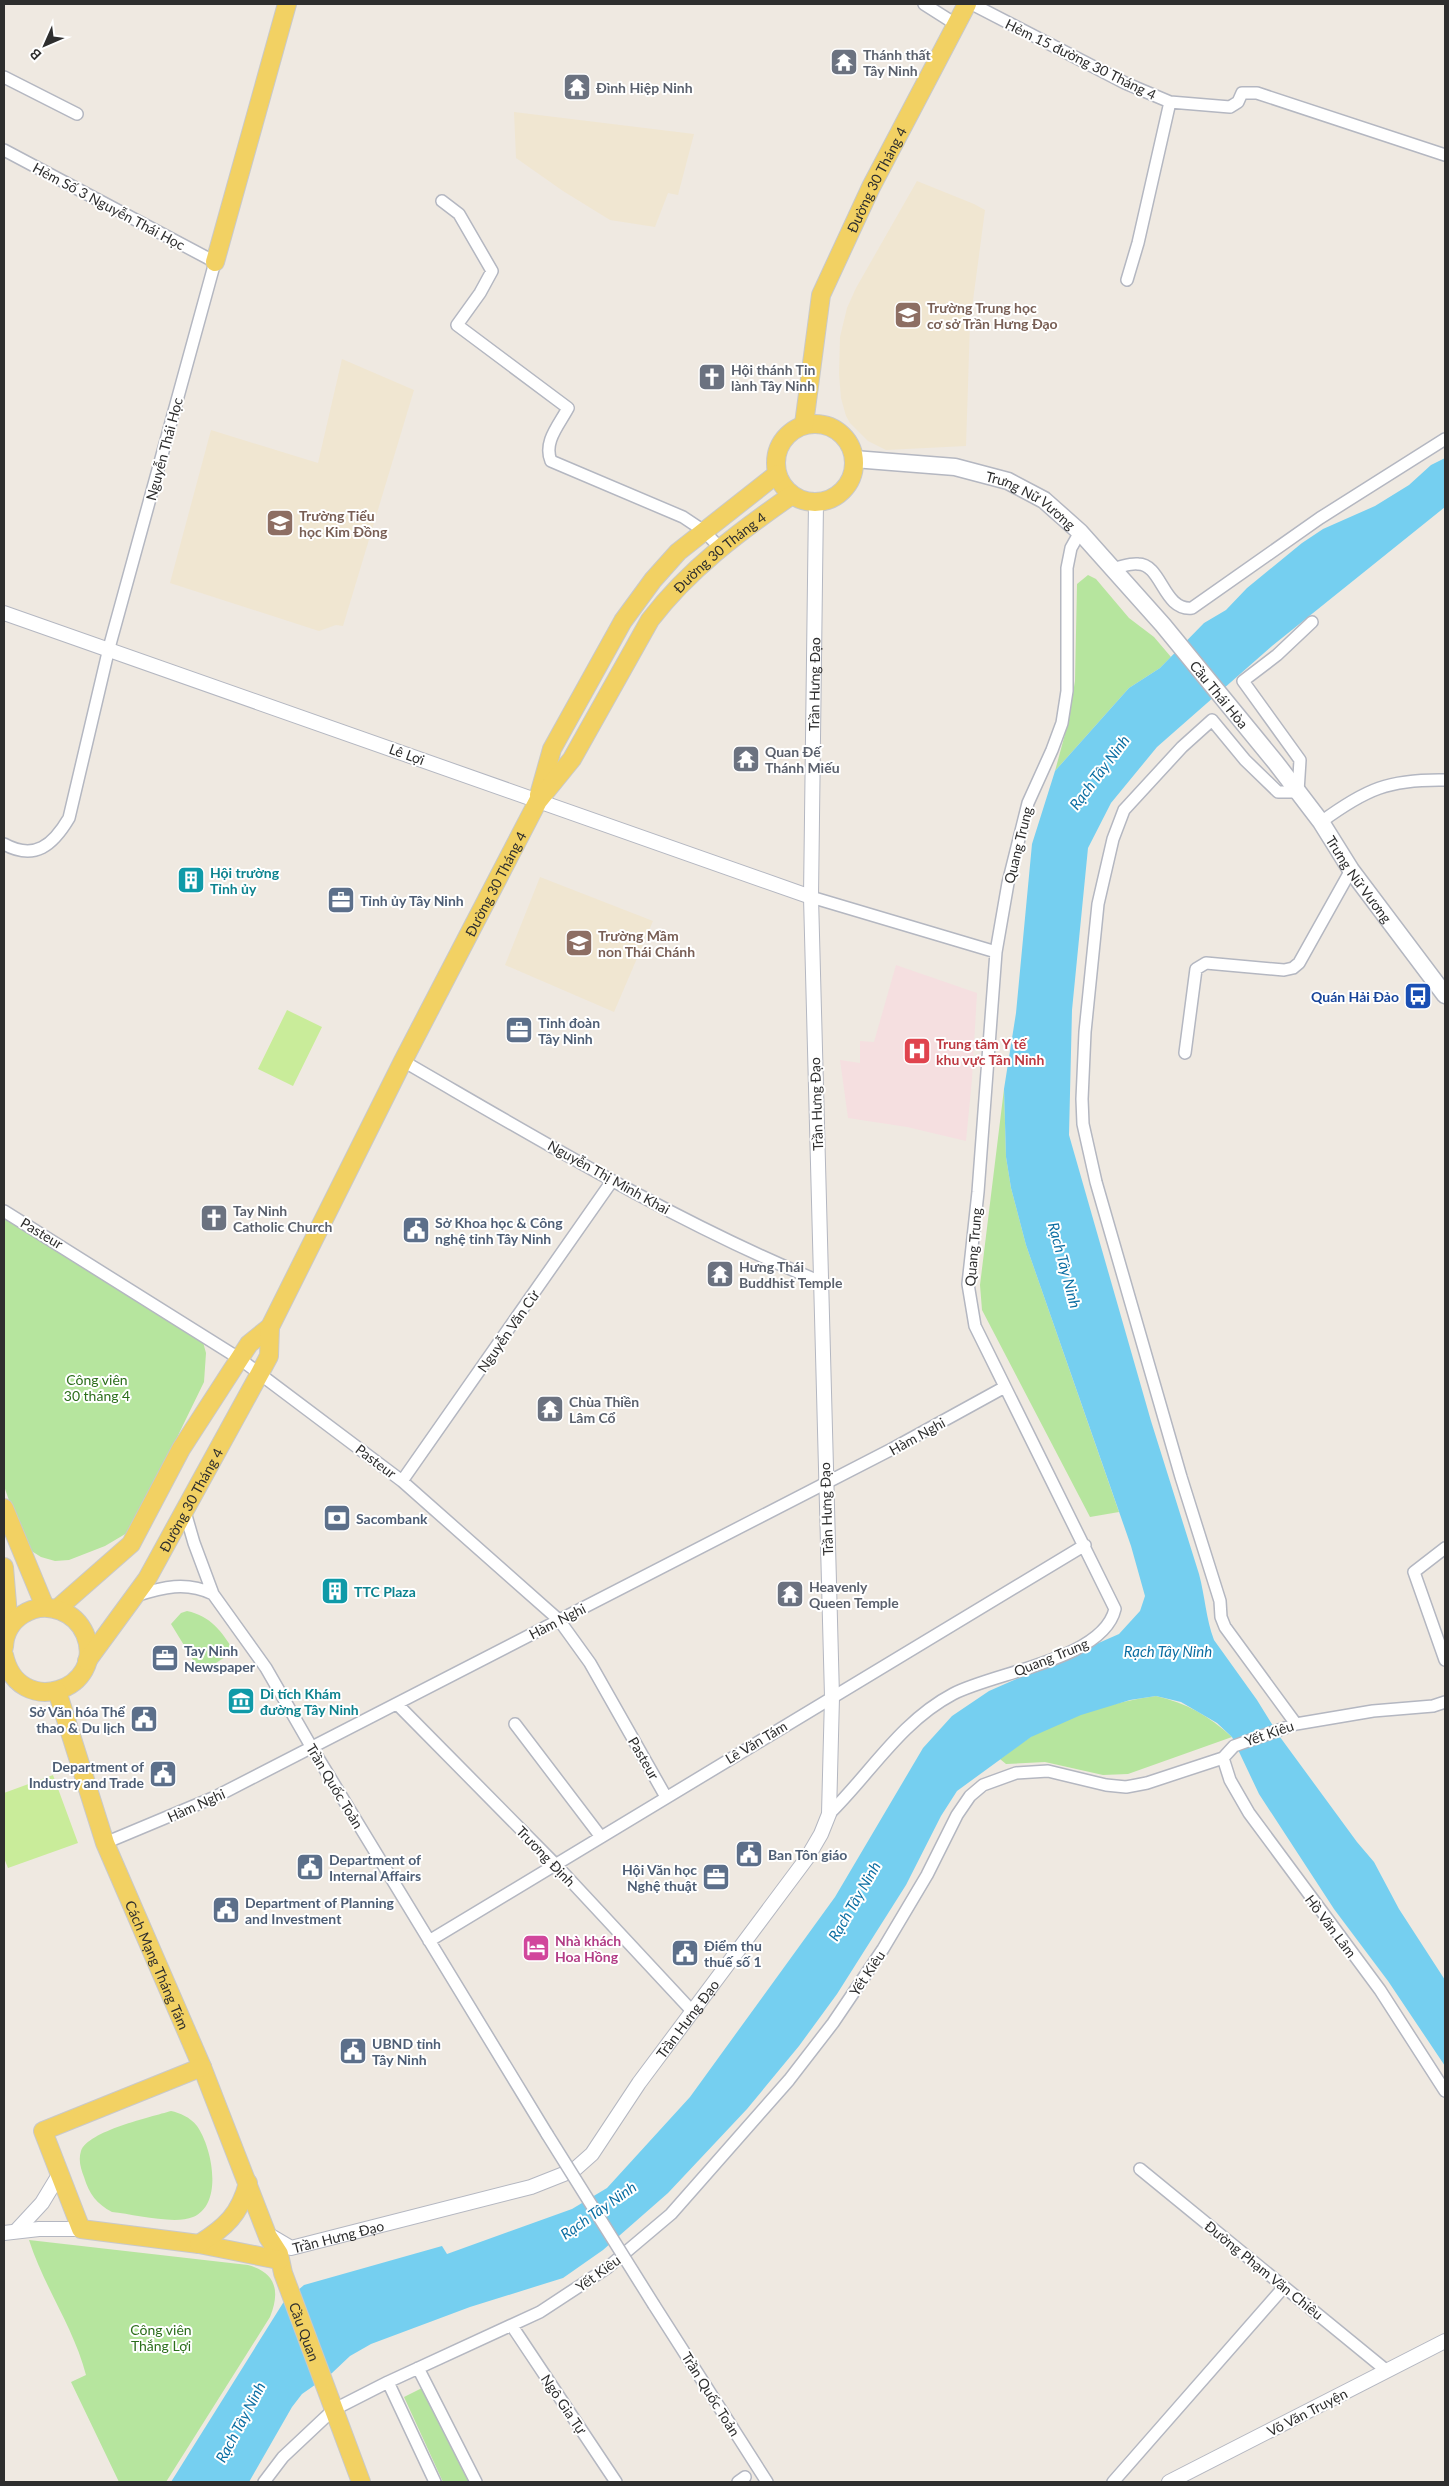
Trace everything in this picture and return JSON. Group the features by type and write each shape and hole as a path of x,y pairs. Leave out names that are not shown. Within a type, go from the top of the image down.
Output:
{"main road":[{"name":"Nguyễn Thái Học","path":"214,262 288,4"},
{"name":"Đường 30 Tháng 4","path":"804,424 821,295 871,187 967,4"},
{"path":"804,424 826,425 837,430 852,448 854,459 854,472 840,494 829,500 816,502 805,501 792,495 780,482 776,458 778,447 789,433 804,424"},
{"name":"Trưng Nữ Vương","path":"854,459 955,467 1008,481 1044,500 1080,532 1163,625"},
{"name":"Đường 30 Tháng 4","path":"538,801 552,749 623,621 653,580 678,552 778,474"},
{"name":"Đường 30 Tháng 4","path":"57,1690 75,1680 147,1579 185,1512 269,1356 270,1327 403,1061 538,801 572,759 650,620 686,577 720,548 792,495"},
{"name":"Cầu Thái Hòa","path":"1163,625 1276,763"},
{"name":"Trưng Nữ Vương","path":"1276,763 1321,822 1350,870 1445,995"},
{"name":"Đường 30 Tháng 4","path":"51,1608 131,1544 181,1449 253,1340 270,1327"},
{"path":"4,1508 51,1608"},
{"path":"4,1568 9,1628 4,1648"},
{"path":"9,1628 26,1612 51,1608 75,1619 82,1629 87,1639 87,1661"},
{"path":"4,1654 6,1665 21,1685 32,1690 44,1692 57,1690"},
{"name":"Cách Mạng Tháng Tám","path":"57,1690 105,1843 202,2067 267,2235"},
{"path":"81,2229 43,2130 202,2067"},
{"path":"199,2244 214,2234 235,2215 243,2201 248,2183"},
{"name":"Trần Hưng Đạo","path":"81,2229 199,2244 283,2261"},
{"name":"Cầu Quan","path":"267,2235 273,2257 283,2261 333,2410"},
{"path":"333,2410 361,2482"}],"street":[{"path":"924,4 957,24"},
{"name":"Hẻm 15 đường 30 Tháng 4","path":"972,4 1125,83 1170,102 1230,107 1238,102 1242,93 1257,93 1445,156"},
{"path":"4,76 76,114"},
{"path":"1127,280 1138,243 1170,102"},
{"name":"Hẻm Số 3 Nguyễn Thái Học","path":"4,150 214,262"},
{"path":"442,201 459,214 492,271 480,293 456,324 568,408 549,444 548,452 551,462 683,517 704,531 720,548"},
{"name":"Nguyễn Thái Học","path":"4,844 26,852 42,849 53,842 69,818 109,648 214,262"},
{"path":"1114,568 1138,564 1147,567 1173,602 1179,607 1192,608 1320,518 1445,439"},
{"name":"Trần Hưng Đạo","path":"283,2261 531,2188 574,2170 592,2154 639,2083 807,1858 821,1834 829,1814 832,1697 811,897 816,502"},
{"name":"Quang Trung","path":"829,1814 854,1790 893,1740 916,1719 953,1693 1055,1658 1094,1639 1108,1626 1115,1609 975,1326 968,1284 978,1192 996,952 1008,883 1028,803 1062,723 1066,691 1067,568 1071,548 1080,532"},
{"name":"Lê Lợi","path":"4,613 109,648 811,897"},
{"path":"1296,1724 1225,1627 1221,1617 1220,1601 1181,1477 1096,1182 1083,1124 1082,1099 1085,1032 1098,904 1106,865 1124,810 1182,747 1212,720 1245,760 1278,792 1298,792 1300,760 1243,680 1277,655 1312,622"},
{"path":"1321,822 1351,799 1376,787 1402,781 1445,780"},
{"path":"1185,1053 1196,969 1206,963 1284,970 1293,968 1299,963 1350,870"},
{"path":"811,897 996,952"},
{"name":"Nguyễn Thị Minh Khai","path":"403,1061 612,1181 757,1256 821,1282"},
{"name":"Nguyễn Văn Cừ","path":"402,1481 612,1181"},
{"name":"Pasteur","path":"4,1211 240,1358 402,1481 559,1620 590,1663 666,1797"},
{"name":"Hàm Nghi","path":"105,1843 215,1798 826,1484 1004,1388"},
{"name":"Trần Quốc Toản","path":"185,1512 194,1543 213,1594 266,1668 312,1748 547,2134 767,2482"},
{"name":"Lê Văn Tám","path":"429,1941 1085,1545"},
{"path":"1445,1548 1414,1572 1445,1660"},
{"path":"135,1596 176,1586 199,1588 213,1594"},
{"name":"Yết Kiêu","path":"264,2482 283,2458 333,2410 388,2382 512,2326 585,2284 631,2250 671,2214 790,2080 839,2015 883,1949 927,1875 957,1815 970,1796 983,1785 1016,1773 1048,1771 1106,1785 1126,1787 1147,1783 1223,1758 1234,1746 1296,1724 1357,1713 1432,1706 1445,1702"},
{"name":"Trương Định","path":"398,1705 556,1865 692,2011"},
{"path":"515,1724 601,1837"},
{"name":"Hồ Văn Lâm","path":"1223,1758 1230,1780 1249,1813 1380,1990 1445,2091"},
{"name":"Đường Phạm Văn Chiêu","path":"1140,2169 1387,2371"},
{"path":"10,2231 42,2203 59,2175"},
{"name":"Trần Hưng Đạo","path":"10,2231 81,2229"},
{"path":"1113,2482 1284,2287"},
{"name":"Ngô Gia Tự","path":"512,2326 616,2482"},
{"name":"Võ Văn Truyện","path":"1169,2482 1445,2340"},
{"path":"418,2368 476,2482"},
{"path":"388,2382 435,2482"}],"shaded area":[{"path":"514,112 694,134 678,195 668,193 655,227 610,220 563,191 516,158"},
{"name":"Trường Trung học cơ sở Trần Hưng Đạo","path":"917,181 985,210 970,323 966,446 886,450 868,441 850,423 846,416 841,398 839,374 840,337 847,308 856,288"},
{"name":"Trường Tiểu học Kim Đồng","path":"342,359 414,390 343,626 336,625 319,631 170,583 211,430 318,463"},
{"name":"Trường Mầm non Thái Chánh","path":"540,877 653,921 614,1012 505,965"},
{"name":"Trung tâm Y tế khu vực Tân Ninh","path":"896,965 977,993 966,1141 907,1127 848,1118 840,1060 860,1063 860,1041 874,1042"}],"green space":[{"path":"1088,575 1096,579 1129,618 1154,637 1171,657 1160,668 1129,688 1055,771 1068,723 1075,681 1077,584"},
{"path":"287,1010 322,1027 293,1086 258,1069"},
{"path":"1004,1089 1006,1157 1011,1188 1026,1245 1119,1512 1090,1517 982,1310 980,1285"},
{"name":"Công viên 30 tháng 4","path":"4,1218 203,1342 206,1353 204,1382 132,1530 105,1546 69,1560 55,1561 41,1557 30,1550 20,1532 4,1486"},
{"path":"187,1611 203,1617 215,1626 234,1651 201,1673 171,1624 181,1613"},
{"path":"1156,1696 1178,1702 1197,1711 1232,1737 1128,1774 1103,1775 1045,1762 1006,1764 1000,1759 1046,1728 1108,1706"},
{"path":"53,1775 78,1843 8,1868 4,1858 4,1793"},
{"path":"171,2111 185,2116 197,2126 207,2147 212,2174 212,2188 209,2200 203,2210 193,2217 175,2220 112,2212 107,2209 94,2198 88,2189 80,2164 81,2151 95,2137 107,2131"},
{"name":"Công viên Thắng Lợi","path":"29,2240 248,2265 265,2273 274,2285 275,2299 270,2317 166,2482 119,2482 71,2382 86,2375 81,2358"},
{"path":"422,2388 471,2482 443,2482 404,2397"}],"water":[{"name":"Rạch Tây Ninh","path":"1445,458 1445,507 1272,646 1157,747 1111,803 1088,848 1072,1010 1069,1135 1151,1421 1199,1574 1214,1640 1257,1700 1280,1737 1357,1842 1374,1862 1399,1909 1445,1980 1445,2066 1388,1981 1334,1909 1259,1794 1232,1737 1217,1723 1181,1702 1156,1696 1130,1700 1081,1715 1031,1737 957,1791 941,1816 906,1885 837,1994 799,2046 747,2109 668,2193 603,2250 563,2278 470,2307 371,2344 350,2356 332,2373 302,2394 292,2407 249,2482 171,2482 283,2303 304,2285 442,2246 447,2254 572,2209 607,2188 690,2097 835,1897 923,1748 952,1716 989,1691 1119,1634 1140,1611 1145,1596 1131,1546 1026,1245 1011,1188 1006,1157 1004,1089 1016,1013 1032,844 1055,771 1129,688 1160,668 1204,623 1226,610 1247,588 1302,543 1323,529 1375,506 1409,485 1431,465"}],"place":[{"name":"Thánh thất Tây Ninh","path":"844,62"},
{"name":"Đình Hiệp Ninh","path":"577,87"},
{"name":"Trường Trung học cơ sở Trần Hưng Đạo","path":"908,315"},
{"name":"Hội thánh Tin lành Tây Ninh","path":"712,377"},
{"name":"Trường Tiểu học Kim Đồng","path":"280,523"},
{"name":"Quan Đế Thánh Miếu","path":"746,759"},
{"name":"Hội trường Tỉnh ủy","path":"191,880"},
{"name":"Tỉnh ủy Tây Ninh","path":"341,900"},
{"name":"Trường Mầm non Thái Chánh","path":"579,943"},
{"name":"Quán Hải Đảo","path":"1418,996"},
{"name":"Tỉnh đoàn Tây Ninh","path":"519,1030"},
{"name":"Trung tâm Y tế khu vực Tân Ninh","path":"917,1051"},
{"name":"Tay Ninh Catholic Church","path":"214,1218"},
{"name":"Sở Khoa học & Công nghệ tỉnh Tây Ninh","path":"416,1230"},
{"name":"Hưng Thái Buddhist Temple","path":"720,1274"},
{"name":"Chùa Thiền Lâm Cổ","path":"550,1409"},
{"name":"Sacombank","path":"337,1518"},
{"name":"TTC Plaza","path":"335,1591"},
{"name":"Heavenly Queen Temple","path":"790,1594"},
{"name":"Tay Ninh Newspaper","path":"165,1658"},
{"name":"Di tích Khám đường Tây Ninh","path":"241,1701"},
{"name":"Sở Văn hóa Thể thao & Du lịch","path":"144,1719"},
{"name":"Department of Industry and Trade","path":"163,1774"},
{"name":"Ban Tôn giáo","path":"749,1854"},
{"name":"Department of Internal Affairs","path":"310,1867"},
{"name":"Hội Văn học Nghệ thuật","path":"716,1877"},
{"name":"Department of Planning and Investment","path":"226,1910"},
{"name":"Nhà khách Hoa Hồng","path":"536,1948"},
{"name":"Điểm thu thuế số 1","path":"685,1953"},
{"name":"UBND tỉnh Tây Ninh","path":"353,2051"}]}
